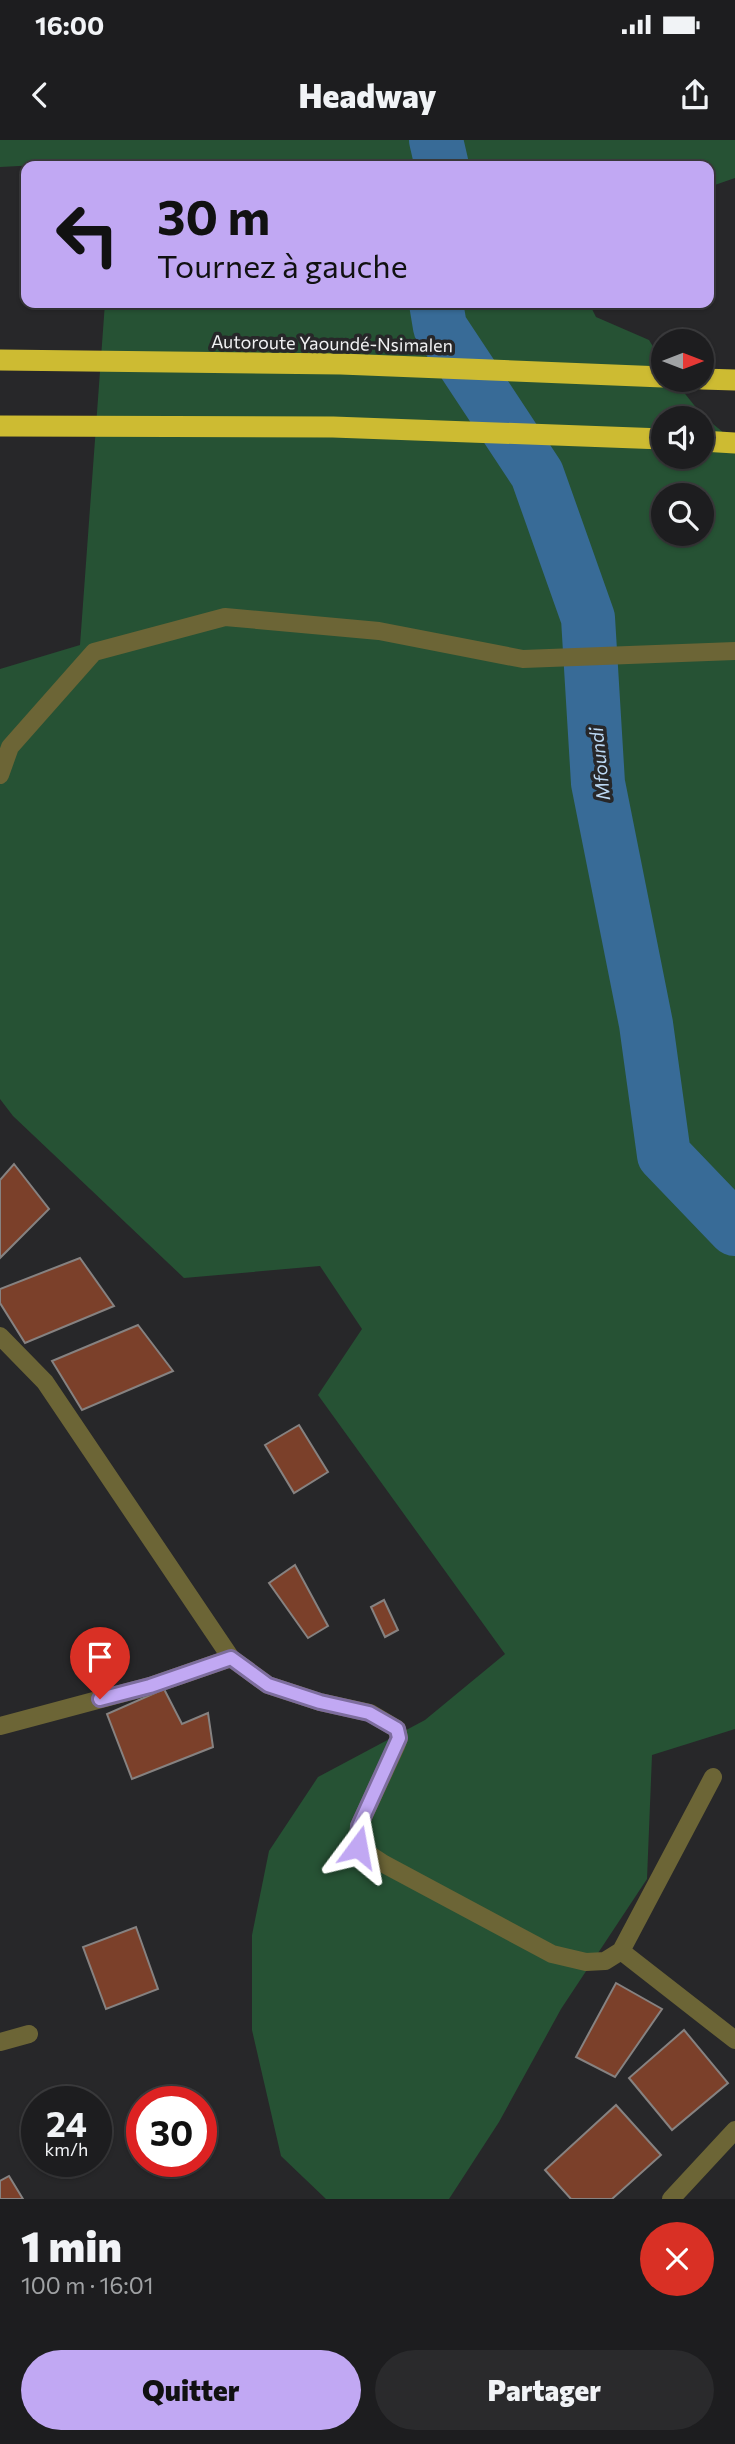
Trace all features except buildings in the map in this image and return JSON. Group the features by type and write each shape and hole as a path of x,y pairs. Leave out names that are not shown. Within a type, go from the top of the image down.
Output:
{"highway":[{"name":"Autoroute Yaoundé-Nsimalen","path":"0,360 341,364 651,377"},
{"path":"714,379 735,380"},
{"path":"0,426 334,427 651,438"},
{"path":"714,442 735,443"}],"street":[{"path":"0,775 10,747 94,652 225,617 379,631 523,659 735,651"},
{"path":"0,1336 45,1382 231,1658 268,1685 320,1702 369,1713 397,1729 399,1738 396,1746 359,1826 358,1847 384,1864 552,1954 586,1962 605,1961 621,1951 713,1777"},
{"path":"0,1726 150,1686 231,1658"},
{"path":"621,1951 735,2040"},
{"path":"0,2042 29,2034"},
{"path":"671,2199 735,2130"}],"green space":[{"path":"0,140 735,140 735,178 714,185 714,161 21,161 21,166 0,167"},
{"path":"105,308 592,308 596,317 649,340 651,392 684,392 695,406 651,406 651,469 714,469 714,425 735,442 735,1729 652,1755 647,1879 561,2009 499,2122 449,2199 326,2199 281,2156 252,2030 252,1935 269,1851 318,1777 425,1720 505,1654 318,1395 362,1329 320,1266 184,1278 13,1116 0,1099 0,669 80,645"}],"waterway":[{"name":"Mfoundi","path":"436,140 441,161"},
{"name":"Mfoundi","path":"437,308 440,327 537,474 588,618 598,783 646,1024 664,1155 735,1229"}],"route":[{"path":"100,1699 150,1686 231,1658 268,1685 320,1702 369,1713 397,1729 399,1738 359,1826 358,1847"}]}
